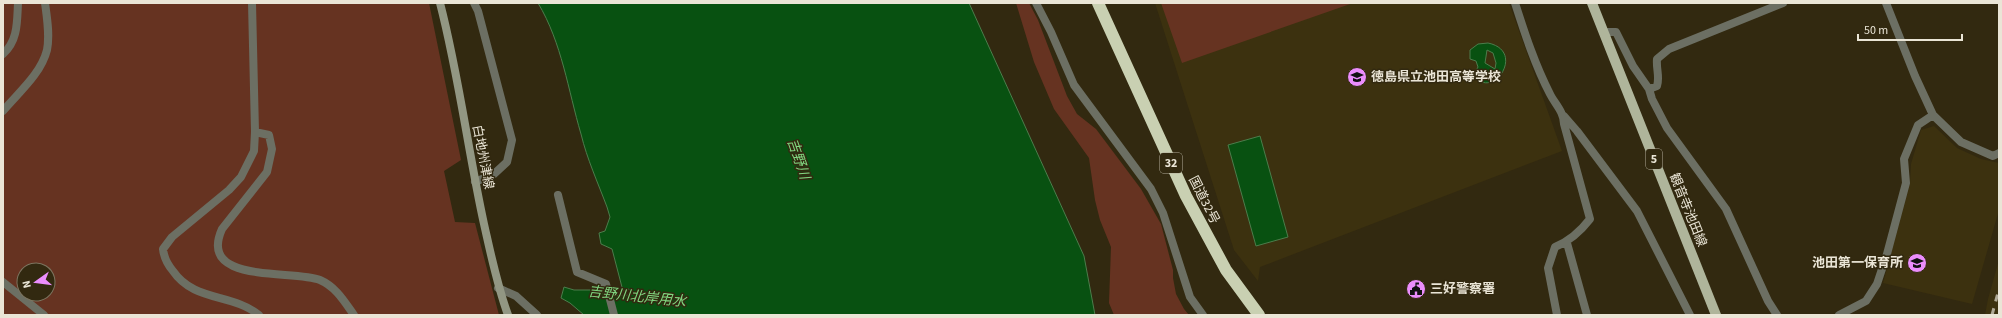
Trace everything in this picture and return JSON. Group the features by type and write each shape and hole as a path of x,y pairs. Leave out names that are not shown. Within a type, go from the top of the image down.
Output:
{"highway":[{"name":"国道32号","path":"1098,3 1186,196 1226,270 1259,315"}],"main road":[{"name":"白地州津線","path":"440,3 452,53 475,182 498,288 508,315"},
{"name":"観音寺池田線","path":"1592,3 1605,32 1716,315"}],"street":[{"path":"3,54 12,44 16,33 18,3"},
{"path":"3,111 36,73 44,58 47,49 45,3"},
{"path":"252,3 255,132 254,151 241,177 229,190 172,237 163,249 168,265 177,278 189,288 239,304 259,315"},
{"path":"474,3 478,11 512,140 508,162 494,174 475,182"},
{"path":"1036,3 1051,32 1074,85 1151,190 1163,213 1190,297 1203,315"},
{"path":"1516,3 1530,46 1550,94 1564,116 1637,211 1690,315"},
{"path":"1649,89 1657,86 1659,79 1656,70 1657,60 1669,49 1783,3"},
{"path":"1886,3 1915,76 1933,115 1961,142 1993,156 1999,153"},
{"path":"1605,32 1616,32 1633,66 1649,89 1652,99 1667,128 1726,209 1768,300 1777,315"},
{"path":"1839,315 1866,301 1877,284 1887,254 1906,183 1904,159 1918,125 1933,115"},
{"path":"1557,315 1548,268 1555,247 1567,243 1590,219 1564,124 1564,116"},
{"path":"255,132 269,135 271,141 267,172 222,229 218,238 219,249 224,259 232,266 248,271 318,279 332,286 354,315"},
{"path":"558,195 577,272 606,284 614,315"},
{"path":"1567,243 1587,315"},
{"path":"3,282 44,315"},
{"path":"498,288 516,296 537,315"}],"shaded area":[{"path":"3,3 429,3 461,160 444,171 455,222 475,223 499,315 3,315"},
{"path":"1016,3 1029,3 1038,20 1067,96 1077,114 1096,129 1141,189 1161,224 1173,270 1176,294 1189,315 1114,315 1109,303 1111,247 1100,220 1095,200 1089,158 1054,109 1034,62"},
{"name":"徳島県立池田高等学校","path":"1155,3 1509,3 1562,151 1260,267 1258,281 1234,250"},
{"path":"1161,3 1353,3 1182,63"},
{"path":"1934,126 1957,148 1981,159 1999,163 1999,210 1972,304 1883,283 1910,184 1911,164 1921,130"},
{"path":"1999,260 1999,315 1985,315 1988,299"}],"water":[{"path":"538,3 969,3 1084,256 1095,315 584,315 570,303 561,298 564,287 574,290 602,290 604,296 631,295 629,289 623,291 612,249 601,244 599,233 605,231 610,217 583,143 559,50"},
{"path":"1488,43 1499,48 1505,55 1505,64 1502,72 1497,79 1489,83 1481,82 1474,75 1478,67 1476,61 1470,59 1470,50 1478,44","holes":["1487,50 1493,53 1496,63 1495,69 1485,63"]},
{"path":"1260,136 1288,237 1256,246 1228,145"}],"railway":[{"path":"1992,315 1999,289"}],"place":[{"name":"徳島県立池田高等学校","path":"1357,77"},
{"name":"池田第一保育所","path":"1917,263"},
{"name":"三好警察署","path":"1416,289"}],"water label":[{"name":"吉野川","path":"798,159"},
{"name":"吉野川北岸用水","path":"637,297"}]}
